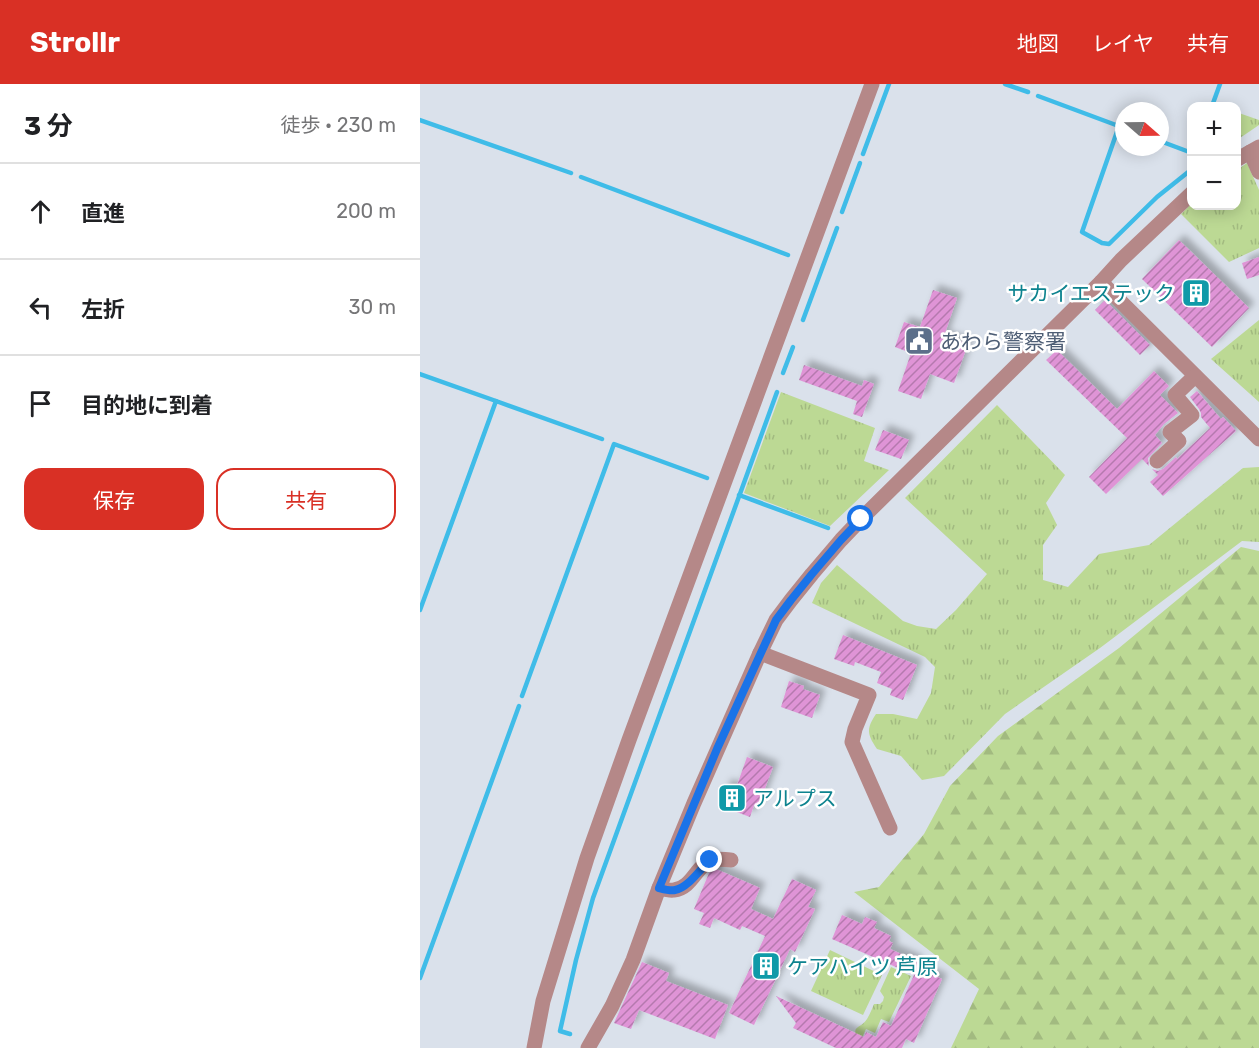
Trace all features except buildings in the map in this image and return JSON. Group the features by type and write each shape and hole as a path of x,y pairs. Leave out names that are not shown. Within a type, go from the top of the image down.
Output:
{"street":[{"path":"534,1048 543,1001 595,837 872,84"},
{"path":"1248,153 1259,172"},
{"path":"588,1048 633,960 659,888 699,792 776,620 841,540 1187,197"},
{"path":"1101,282 1259,440"},
{"path":"1157,461 1179,441 1170,432 1192,415 1175,395 1195,376"},
{"path":"760,653 869,695 852,742 890,828"},
{"path":"659,888 674,891 688,884 710,860 731,860"}],"green space":[{"path":"1241,114 1259,120 1259,125 1241,137"},
{"path":"1247,163 1259,190 1259,248 1229,262 1181,214 1187,208 1187,210 1241,210 1241,167"},
{"path":"1259,320 1259,402 1211,359"},
{"path":"781,392 875,428 864,461 889,470 830,526 744,493"},
{"path":"997,405 1065,475 1046,503 1057,525 1043,545 1043,580 1068,587 1099,554 1149,545 1243,468 1259,467 1259,542 1242,541 1100,648 1005,714 944,776 922,780 901,756 877,749 871,739 869,728 876,714 893,714 917,719 931,693 935,667 925,657 812,603 821,583 837,565 903,621 936,629 956,610 987,574 905,498"},
{"path":"1241,547 1259,551 1259,1048 951,1048 979,989 854,892 879,887 924,834 950,786 998,736 1119,648"},
{"path":"830,950 882,975 863,1015 811,991"},
{"path":"891,967 911,976 889,1022 881,1019 875,1033 866,1029 859,1044 855,1030 867,1019 874,1004 880,1004 883,1001 884,997 880,991"}],"waterway":[{"path":"863,154 889,84"},
{"path":"1005,84 1028,92"},
{"path":"1213,102 1220,84"},
{"path":"1038,96 1115,125"},
{"path":"420,120 571,173"},
{"path":"1115,137 1082,232 1102,243 1109,244 1157,197 1187,173"},
{"path":"1169,144 1187,151"},
{"path":"842,212 860,163"},
{"path":"581,177 788,255"},
{"path":"803,320 837,228"},
{"path":"783,373 793,347"},
{"path":"420,374 496,401"},
{"path":"570,1034 560,1031 593,898 777,392"},
{"path":"420,610 496,401 602,439"},
{"path":"522,696 614,444 707,478"},
{"path":"739,495 828,528"},
{"path":"420,978 519,706"}],"place":[{"name":"サカイエステック","path":"1196,293"},
{"name":"あわら警察署","path":"919,341"},
{"name":"アルプス","path":"732,798"},
{"name":"ケアハイツ 芦原","path":"766,966"}],"route":[{"path":"710,860 688,884 674,891 659,888 717,749 776,620 812,574 861,519"}]}
